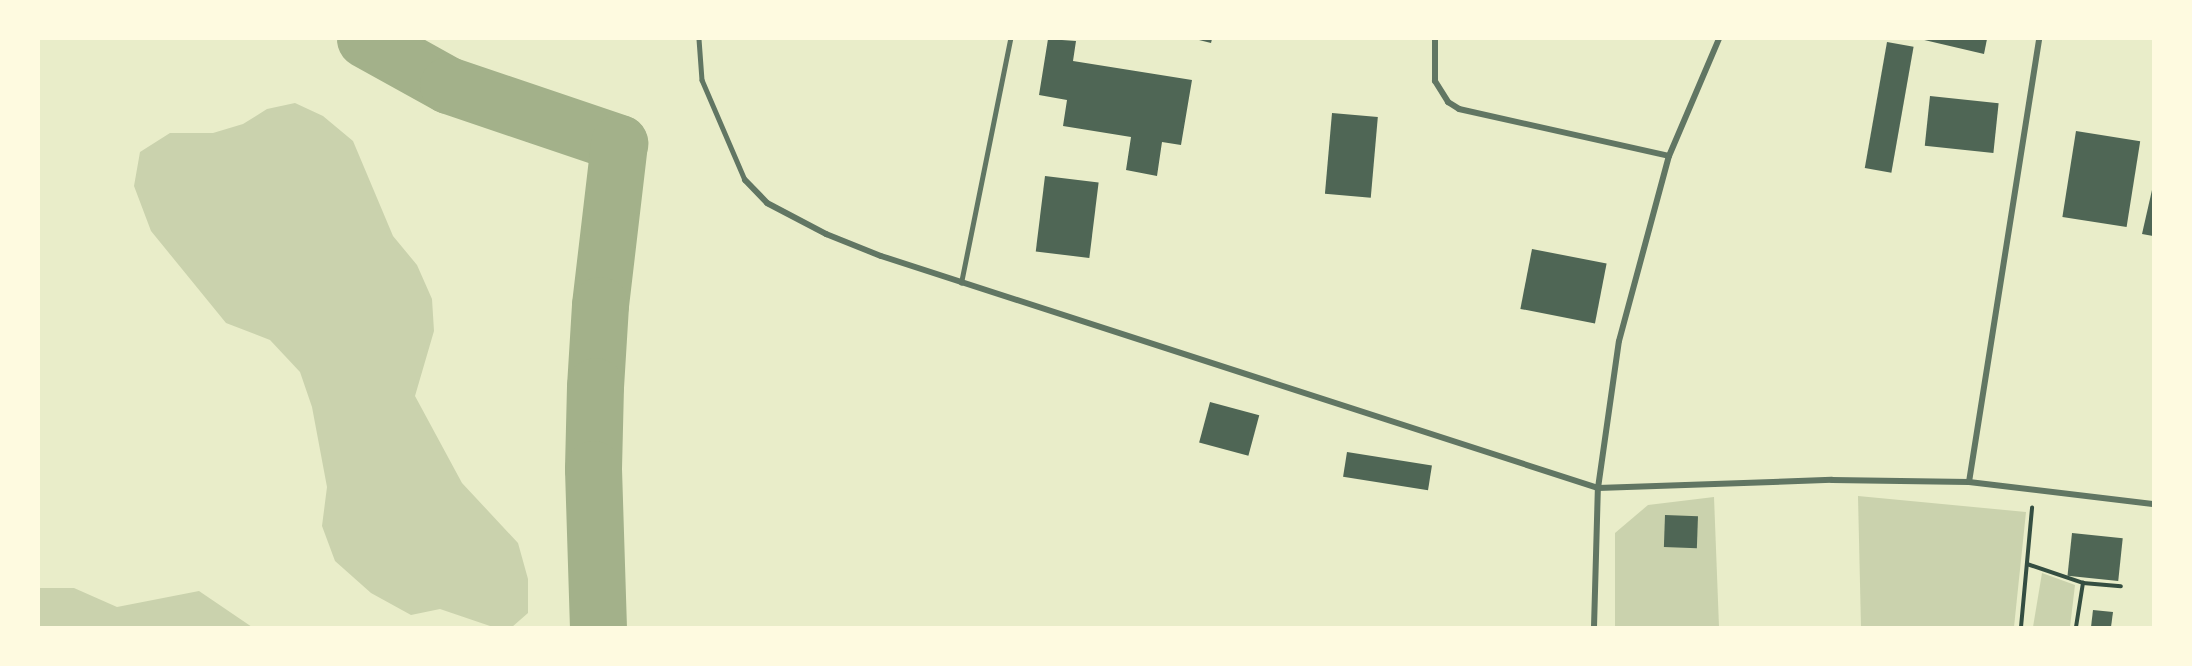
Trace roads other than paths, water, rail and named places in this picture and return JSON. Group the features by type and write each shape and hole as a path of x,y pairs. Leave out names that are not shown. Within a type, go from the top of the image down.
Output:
{"street":[{"path":"1435,39 1435,81 1448,102 1459,109 1669,156"},
{"path":"1594,627 1598,488 1619,341 1669,156 1719,39"},
{"path":"1969,482 2039,39"},
{"path":"746,180 767,203 826,234 961,284 1598,488 1832,480 1969,482 2153,504"}],"lane":[{"path":"699,39 702,80 746,180"},
{"path":"961,284 1010,39"}],"waterway":[{"path":"365,39 448,85 619,143 600,305 595,386 593,469 598,627"}]}
